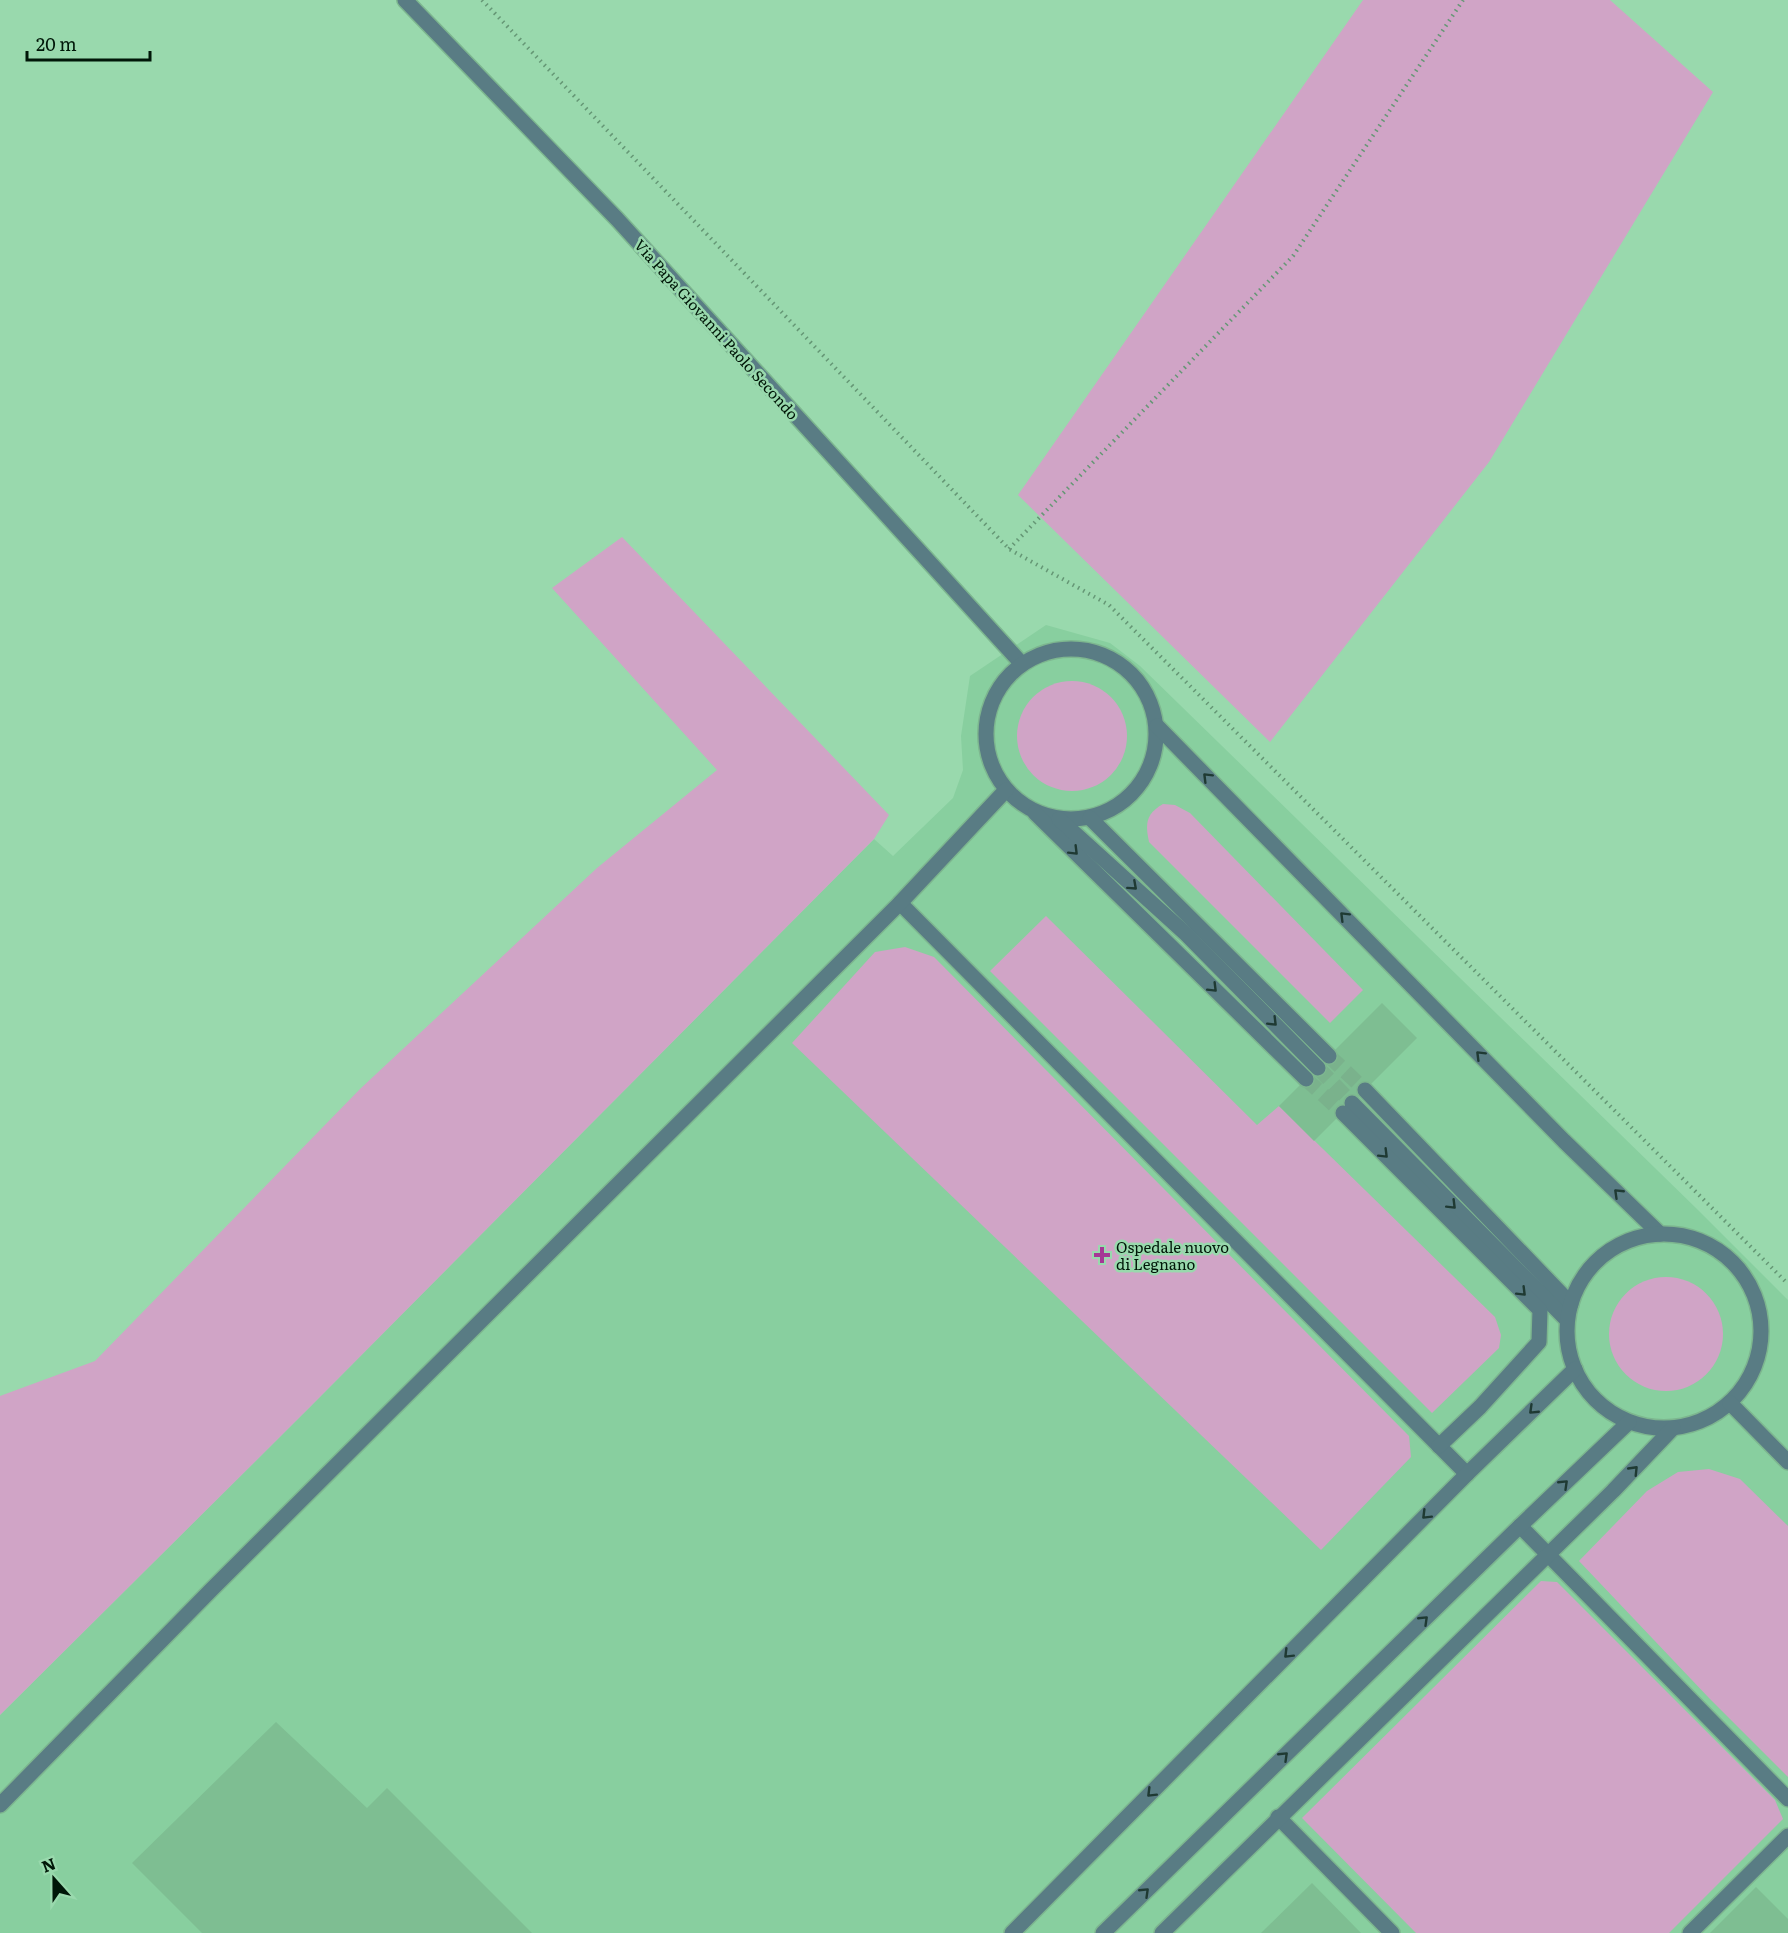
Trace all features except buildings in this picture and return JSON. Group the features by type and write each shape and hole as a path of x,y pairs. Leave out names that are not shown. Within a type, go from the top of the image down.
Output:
{"street":[{"name":"Via Papa Giovanni Paolo Secondo","path":"405,0 617,219 1022,664"},
{"path":"1033,810 1059,819 1090,818 1113,808 1133,793 1147,774 1155,750 1156,726 1149,699 1135,677 1114,660 1089,650 1061,649 1035,656 1022,664 1010,675 995,695 987,719 986,744 993,769 1006,790 1033,810 1305,1079"},
{"path":"1156,726 1564,1141 1660,1234"},
{"path":"0,1806 212,1589 900,903 1006,790"},
{"path":"1090,818 1329,1056"},
{"path":"1059,819 1186,934 1318,1068"},
{"path":"900,903 1467,1474"},
{"path":"1365,1090 1571,1304"},
{"path":"1439,1446 1479,1407 1539,1342 1540,1310 1348,1108 1568,1320"},
{"path":"1660,1234 1690,1238 1716,1249 1739,1269 1754,1294 1761,1323 1759,1352 1748,1380 1730,1402 1713,1415 1694,1424 1673,1428 1651,1427 1629,1422 1606,1409 1588,1391 1575,1369 1567,1337 1571,1304 1580,1282 1595,1263 1614,1248 1636,1238 1660,1234"},
{"path":"1012,1933 1467,1474 1575,1369"},
{"path":"1730,1402 1788,1461"},
{"path":"1103,1933 1629,1422"},
{"path":"1162,1933 1613,1491 1673,1428"},
{"path":"1520,1526 1788,1799"},
{"path":"1278,1818 1392,1933"},
{"path":"1690,1933 1788,1836"}],"path":[{"path":"482,0 1009,549 1109,605 1788,1284"},
{"path":"1009,549 1293,256 1462,0"}],"shaded area":[{"path":"1363,0 1610,0 1713,92 1489,462 1270,742 1018,495"},
{"path":"622,537 889,815 874,839 310,1407 0,1715 0,1396 95,1361 360,1089 597,868 717,770 552,588"},
{"name":"Ospedale nuovo di Legnano","path":"1046,625 1110,643 1140,666 1788,1300 1788,1933 0,1933 0,1715 310,1407 874,839 893,856 953,798 963,770 961,736 970,676"},
{"path":"1072,681 1093,685 1111,697 1123,715 1127,736 1123,757 1111,775 1093,787 1072,791 1051,787 1033,775 1021,757 1017,736 1021,715 1033,697 1051,685"},
{"path":"1163,804 1175,805 1190,813 1363,990 1330,1023 1149,842 1148,820 1153,811"},
{"path":"1046,916 1257,1125 1279,1106 1495,1317 1501,1335 1499,1348 1432,1413 990,971"},
{"path":"905,947 934,957 1409,1436 1411,1457 1321,1550 792,1043 875,952"},
{"path":"1666,1277 1688,1282 1706,1294 1718,1312 1723,1334 1718,1356 1706,1374 1688,1386 1666,1391 1644,1386 1626,1374 1614,1356 1609,1334 1614,1312 1626,1294 1644,1282"},
{"path":"1709,1469 1740,1479 1788,1526 1788,1777 1709,1698 1579,1561 1647,1491 1678,1472"},
{"path":"1541,1581 1557,1582 1775,1800 1783,1819 1669,1933 1416,1933 1302,1818"}],"tunnel":[{"path":"1329,1056 1365,1090"},
{"path":"1318,1068 1352,1103"},
{"path":"1306,1079 1343,1113"}],"place":[{"name":"Ospedale nuovo di Legnano","path":"1102,1255"}]}
